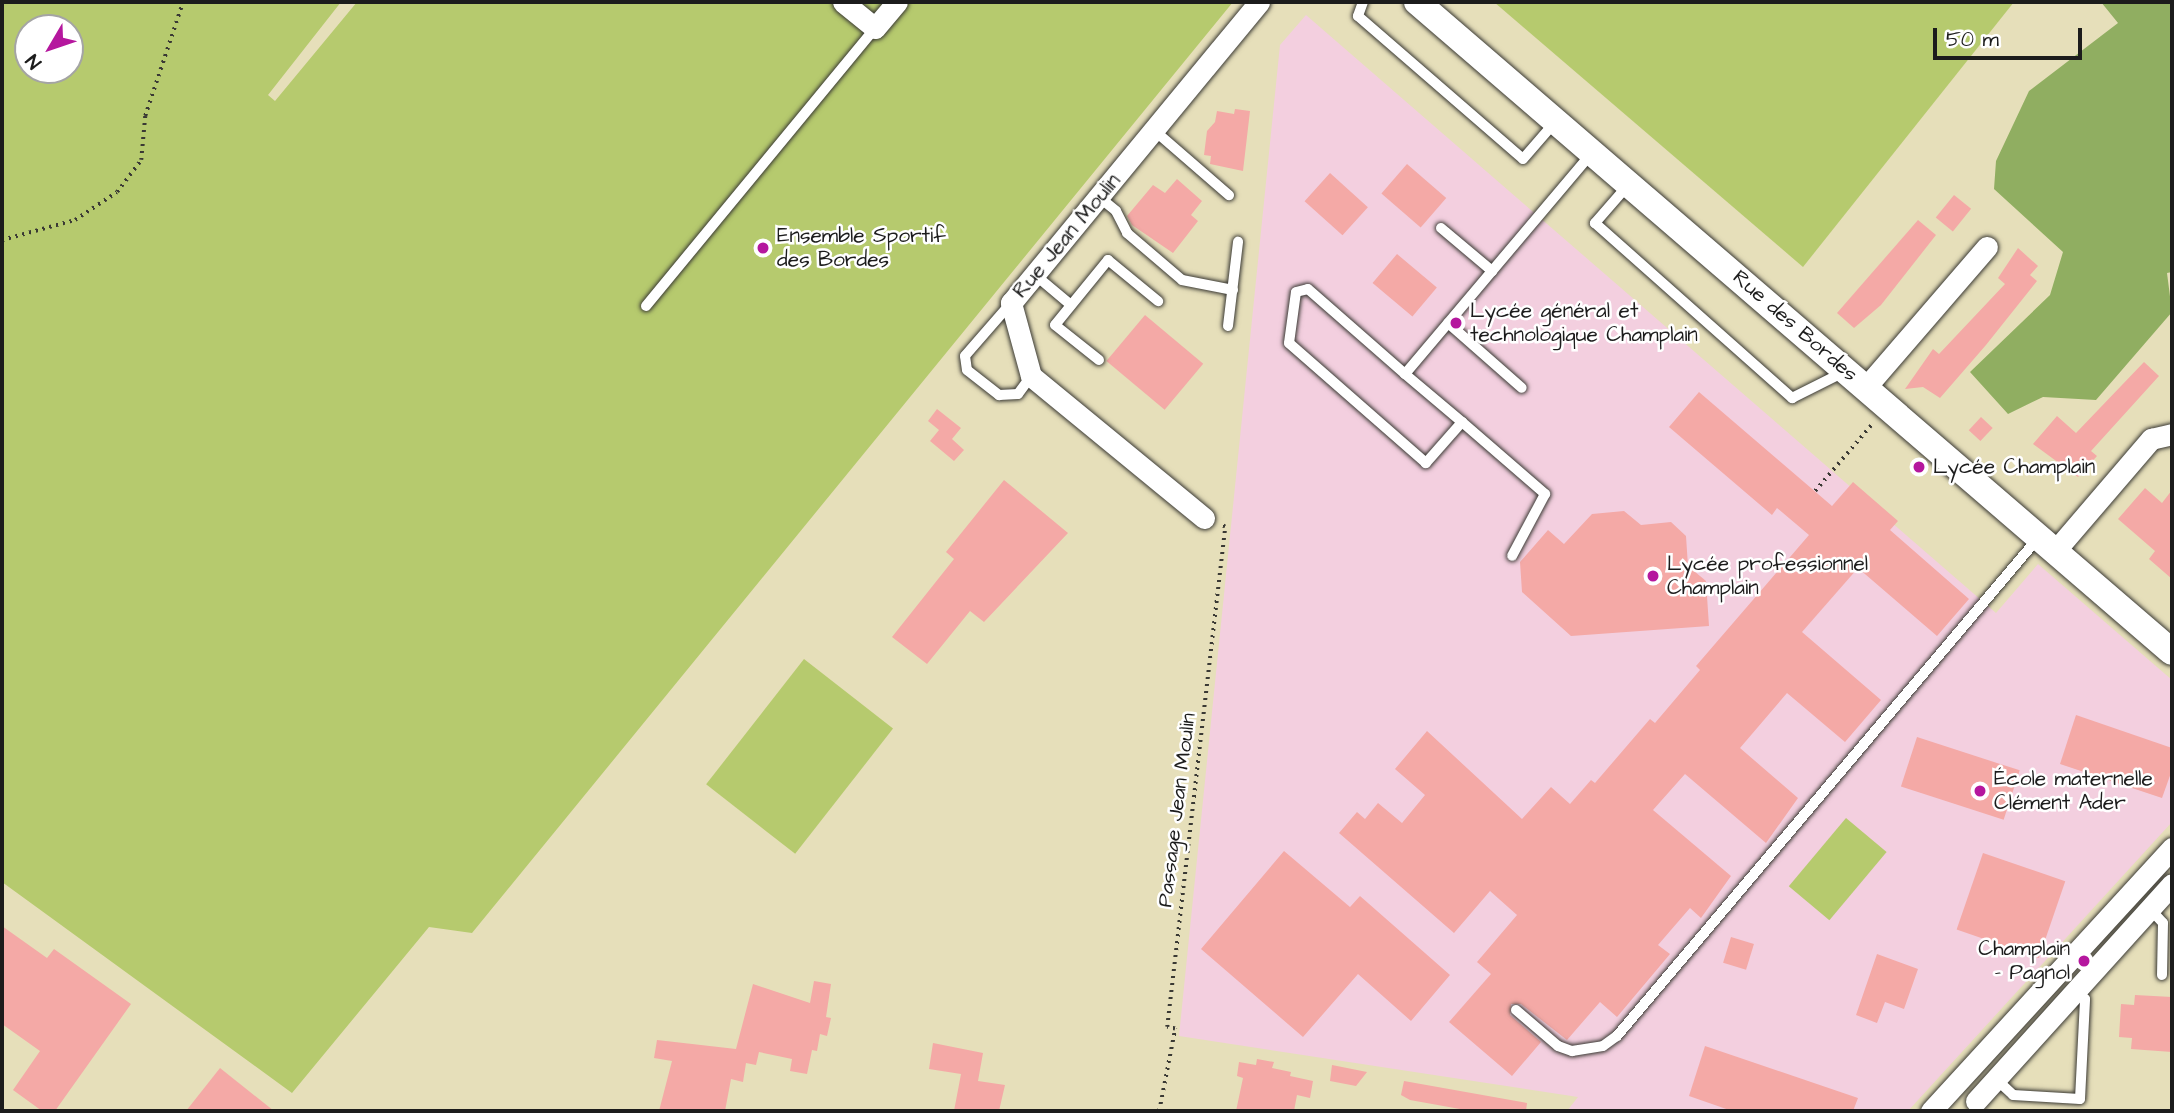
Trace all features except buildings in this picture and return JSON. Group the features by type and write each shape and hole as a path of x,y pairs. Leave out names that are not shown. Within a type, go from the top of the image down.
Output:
{"street":[{"path":"844,2 875,28 897,2"},
{"name":"Rue Jean Moulin","path":"1031,376 1011,303 1259,2"},
{"name":"Rue des Bordes","path":"1417,2 1594,151 2172,652"},
{"path":"1856,379 1987,247"},
{"path":"1031,376 1204,518"},
{"path":"2047,544 2151,439 2172,434"},
{"path":"1931,1111 2172,848"},
{"path":"1976,1101 2172,884"}],"lane":[{"path":"1363,2 1357,16 1523,159 1556,120"},
{"path":"646,306 875,28"},
{"path":"1155,131 1229,195"},
{"path":"1405,374 1594,151"},
{"path":"1630,183 1595,223 1792,398 1856,379"},
{"path":"1099,197 1116,211 1127,233 1182,280 1233,290"},
{"path":"1441,228 1492,271"},
{"path":"1228,326 1238,242"},
{"path":"1099,360 1055,325 1108,260 1158,301"},
{"path":"1034,274 1072,305"},
{"path":"1462,422 1426,463 1289,343 1296,292 1308,289 1405,374 1462,422 1545,494 1512,556"},
{"path":"1011,303 965,356 967,370 999,395 1018,394 1031,376"},
{"path":"1448,323 1522,388"},
{"path":"1517,1010 1558,1045 1572,1051 1603,1046 1617,1036 2047,544"},
{"path":"2150,909 2163,923 2162,975"},
{"path":"1996,1079 2013,1095 2080,1099 2085,999 2075,990"}],"path":[{"path":"2,240 75,220 117,192 133,171 141,160 145,116 183,2"},
{"path":"1815,491 1875,421"},
{"name":"Passage Jean Moulin","path":"1159,1111 1175,1029 1167,1027 1225,527 1204,518"}],"shaded area":[{"name":"Lycée général et technologique Champlain","path":"1306,15 1996,613 2038,564 2172,680 2172,822 1908,1111 1567,1111 1578,1097 1179,1036 1280,45"}],"green space":[{"path":"2,2 341,2 268,95 275,101 357,2 1233,2 472,933 429,927 292,1093 2,882"},
{"path":"1494,2 2014,2 1803,267"},
{"path":"2101,2 2172,2 2172,272 2167,273 2172,312 2096,400 2043,397 2008,414 1970,372 2050,295 2063,252 1994,189 1996,161 2029,91 2118,23"},
{"path":"804,659 893,729 795,854 706,784"},
{"path":"1846,818 1887,852 1829,920 1789,886"}],"place":[{"name":"Ensemble Sportif des Bordes","path":"763,248"},
{"name":"Lycée général et technologique Champlain","path":"1456,323"},
{"name":"Lycée Champlain","path":"1919,467"},
{"name":"Lycée professionnel Champlain","path":"1653,576"},
{"name":"École maternelle Clément Ader","path":"1980,791"},
{"name":"Champlain - Pagnol","path":"2084,961"}]}
